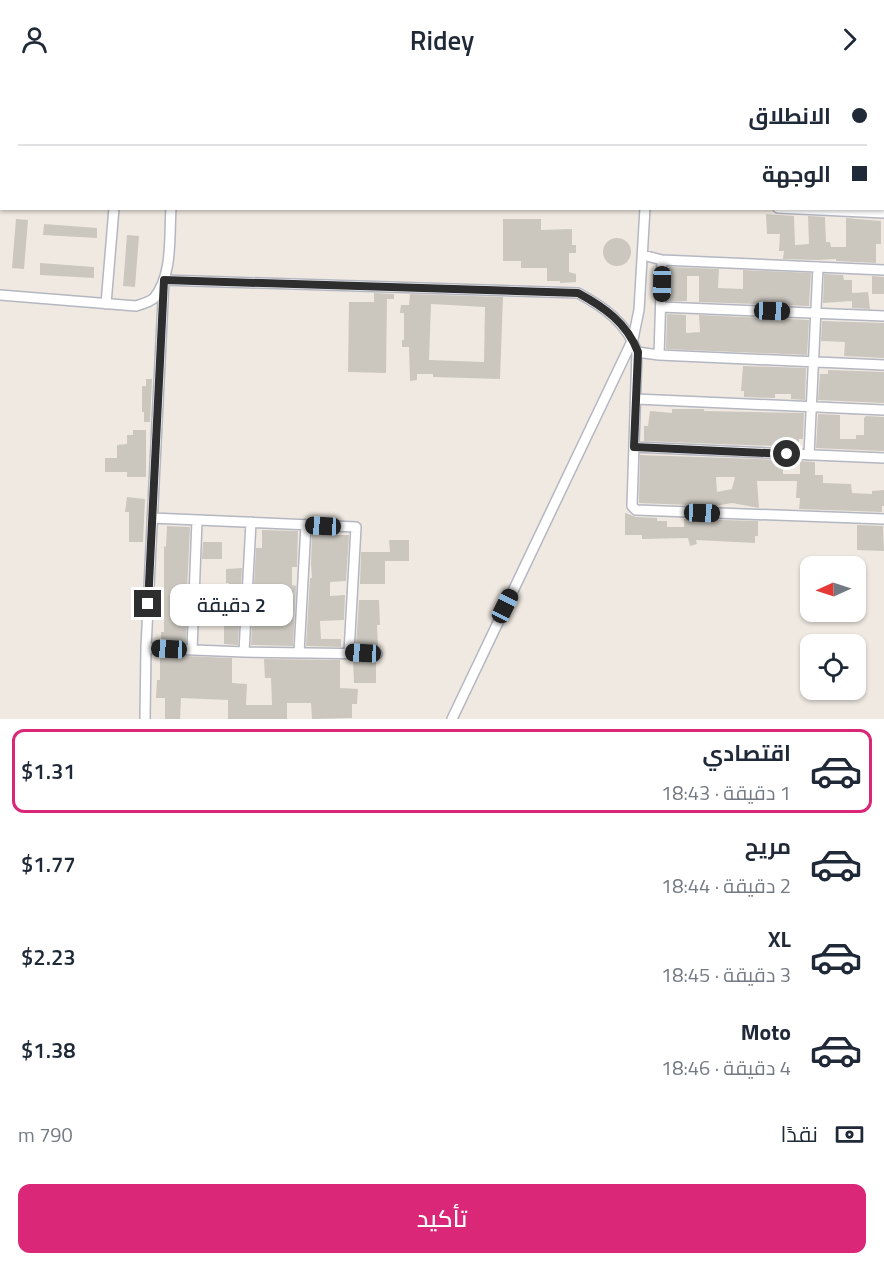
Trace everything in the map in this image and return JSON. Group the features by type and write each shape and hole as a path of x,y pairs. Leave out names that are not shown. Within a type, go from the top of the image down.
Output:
{"street":[{"path":"106,304 114,210"},
{"path":"145,719 146,648 164,280 169,253 171,210"},
{"path":"452,719 633,339 639,310 645,210"},
{"path":"820,210 884,213"},
{"path":"643,255 662,260 884,270"},
{"path":"659,355 662,260"},
{"path":"809,455 818,267"},
{"path":"0,295 136,306 153,300 164,280"},
{"path":"164,280 578,293 615,317 633,339 638,352 632,506 636,510 884,519"},
{"path":"661,307 884,316"},
{"path":"638,352 659,355 884,365"},
{"path":"636,399 884,411"},
{"path":"634,447 884,458"},
{"path":"152,518 356,527 349,652"},
{"path":"192,650 197,520"},
{"path":"244,652 251,522"},
{"path":"299,653 306,525"},
{"path":"146,648 377,654"}],"building":[{"path":"766,214 794,216 795,245 809,244 808,216 825,217 826,242 830,242 831,247 846,247 846,218 881,221 881,244 876,244 876,263 836,261 836,259 783,259 784,251 779,251 780,234 767,234"},
{"path":"16,219 28,220 24,269 12,268"},
{"path":"503,219 541,219 541,230 572,229 572,245 576,245 576,253 569,253 569,272 576,274 576,282 547,281 547,268 521,268 521,261 503,261"},
{"path":"44,224 97,228 97,238 43,235"},
{"path":"127,235 139,236 135,287 123,286"},
{"path":"617,238 627,242 631,252 627,262 617,266 607,262 603,252 607,242"},
{"path":"40,263 94,267 94,278 40,275"},
{"path":"669,267 719,269 718,288 743,289 743,270 811,273 809,306 699,302 699,276 687,276 687,301 668,301"},
{"path":"824,274 843,275 844,280 852,280 852,293 868,292 870,309 852,308 852,301 823,303"},
{"path":"872,276 884,277 884,294 872,294"},
{"path":"374,293 394,294 394,299 387,299 386,373 348,372 349,302 374,302"},
{"path":"410,294 503,297 500,379 433,377 433,374 417,374 417,380 410,381 409,347 402,347 404,313 400,313 401,305 409,305","holes":["431,304 485,307 484,362 429,360"]},
{"path":"667,314 686,315 686,333 700,332 699,315 809,320 807,355 666,349"},
{"path":"822,321 884,323 884,358 844,356 845,342 821,341"},
{"path":"743,366 806,368 805,400 791,399 791,394 775,394 775,398 744,397 744,391 741,391"},
{"path":"828,370 884,372 884,403 818,400 820,374 828,374"},
{"path":"146,379 152,379 150,422 144,422 144,412 142,412 142,386 146,386"},
{"path":"672,409 804,413 803,439 799,439 799,447 644,441 644,426 648,426 650,411 672,413"},
{"path":"818,414 840,415 840,439 856,439 856,435 864,435 866,416 884,417 884,451 816,448"},
{"path":"133,430 146,430 146,477 127,477 127,472 105,472 105,458 117,458 117,445 127,444 127,435 133,435"},
{"path":"640,455 783,460 783,474 800,474 800,461 815,462 815,475 823,475 823,483 851,484 852,493 872,494 872,491 884,490 882,512 799,509 800,498 796,498 797,481 757,481 759,508 732,503 715,506 639,503","holes":["716,477 735,477 732,489 717,492"]},
{"path":"127,497 145,499 143,542 129,542 129,512 125,512"},
{"path":"625,513 636,517 657,518 657,521 667,521 667,527 684,527 684,519 758,521 758,536 755,536 755,543 696,540 697,544 690,546 688,538 642,539 642,535 625,535"},
{"path":"857,525 883,526 884,551 857,550"},
{"path":"167,526 190,527 187,591 182,591 181,607 187,607 186,643 161,642 161,632 164,632 164,546 166,547"},
{"path":"262,530 298,531 297,567 292,567 292,585 296,586 293,646 251,645 256,548 262,548"},
{"path":"312,532 349,535 346,581 330,582 330,596 345,595 344,620 320,621 321,639 341,639 341,647 306,646 310,578 312,578"},
{"path":"389,540 409,540 409,561 385,561 385,584 360,584 361,552 390,552"},
{"path":"203,542 222,542 222,559 202,559"},
{"path":"242,568 238,645 224,644 224,621 229,621 229,583 226,583 226,569"},
{"path":"359,600 379,600 378,647 356,647"},
{"path":"160,655 232,658 232,683 247,684 246,705 272,705 271,678 265,678 264,659 340,660 340,688 358,689 357,704 352,704 352,718 312,719 311,703 287,703 287,719 228,719 228,700 181,698 180,719 165,719 165,698 156,698 157,680 160,680"},
{"path":"353,660 376,661 376,683 354,683"}],"route":[{"path":"148,604 164,280 578,293 615,317 633,339 638,352 634,447 787,454"}]}
